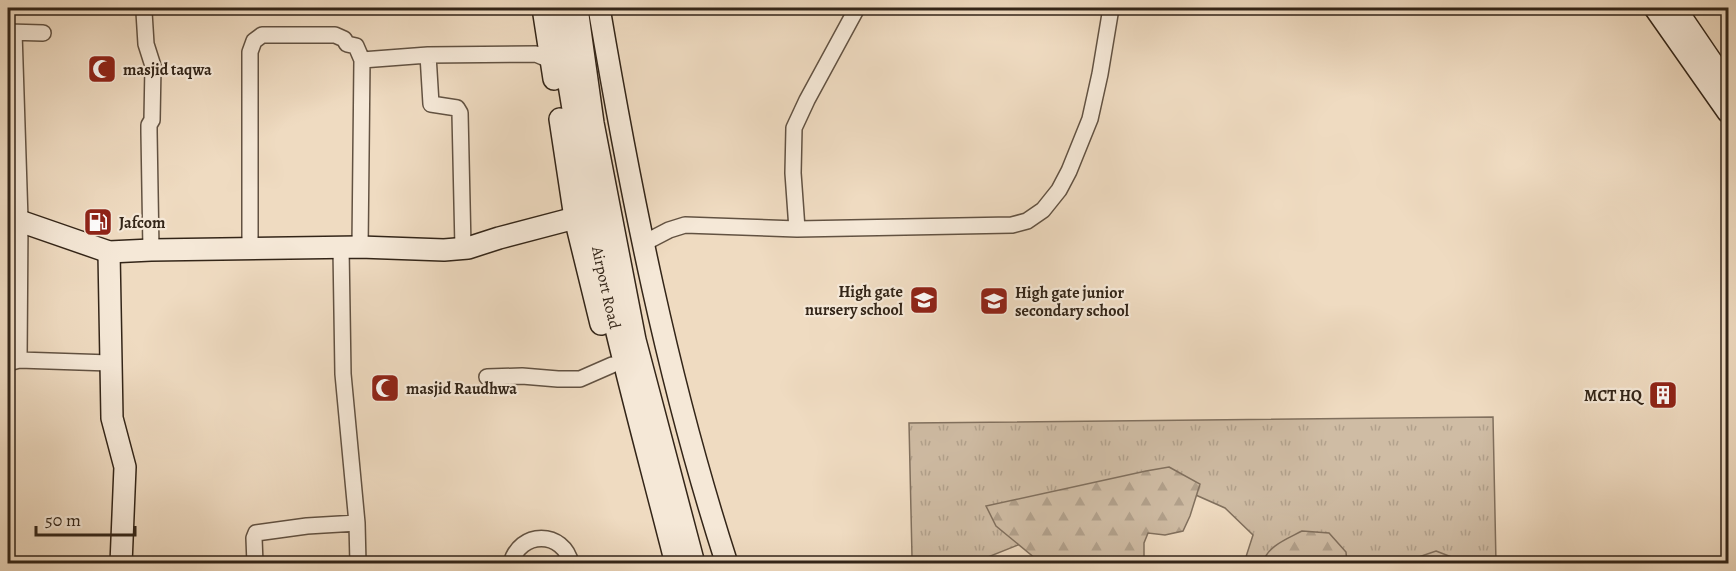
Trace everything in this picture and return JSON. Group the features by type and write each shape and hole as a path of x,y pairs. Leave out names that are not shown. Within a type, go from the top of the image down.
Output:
{"main road":[{"path":"543,8 575,218 612,365 638,412"},
{"name":"Airport Road","path":"557,8 575,127 598,198 694,564"},
{"name":"Airport Road","path":"577,8 592,123 610,302 676,564"},
{"path":"599,8 644,243 683,414 727,564"},
{"path":"1655,8 1728,112"},
{"path":"1675,8 1728,86"},
{"path":"14,219 109,252 351,248 444,250 468,248 575,218"},
{"path":"644,243 633,258 642,303 688,480 713,564"},
{"path":"109,252 112,418 124,467 121,564"}],"street":[{"path":"797,229 793,173 794,128 857,8"},
{"path":"644,243 669,230 685,225 797,229 1012,225 1027,221 1043,210 1059,190 1090,119 1111,8"},
{"path":"144,12 146,44 153,66 152,120 149,125 151,250"},
{"path":"43,33 11,32 14,219 13,361 110,363"},
{"path":"249,249 250,52 254,41 262,35 334,35 344,39 346,44 356,46 362,60 343,374 357,523 358,564"},
{"path":"362,60 428,55 536,54 550,60"},
{"path":"428,55 430,104 457,108 460,113 463,248"},
{"path":"487,377 580,379 612,365"},
{"path":"255,564 254,536 259,532 357,523"},
{"path":"512,564 516,551 523,544 531,539 541,538 559,543 566,550 572,564"}],"green space":[{"path":"1493,417 1496,563 1244,563 1253,535 1225,508 1198,496 1169,476 1023,543 973,563 937,563 912,557 909,423"},
{"path":"1169,467 1200,484 1190,516 1183,531 1165,535 1148,533 1144,543 1144,557 1135,563 1039,563 996,526 986,506 1146,471"},
{"path":"1302,531 1329,533 1346,552 1347,563 1263,563 1273,548"},
{"path":"1436,551 1467,563 1401,563"}],"place":[{"name":"masjid taqwa","path":"102,69"},
{"name":"Jafcom","path":"98,222"},
{"name":"High gate nursery school","path":"924,300"},
{"name":"High gate junior secondary school","path":"994,301"},
{"name":"masjid Raudhwa","path":"385,388"},
{"name":"MCT HQ","path":"1663,395"}]}
